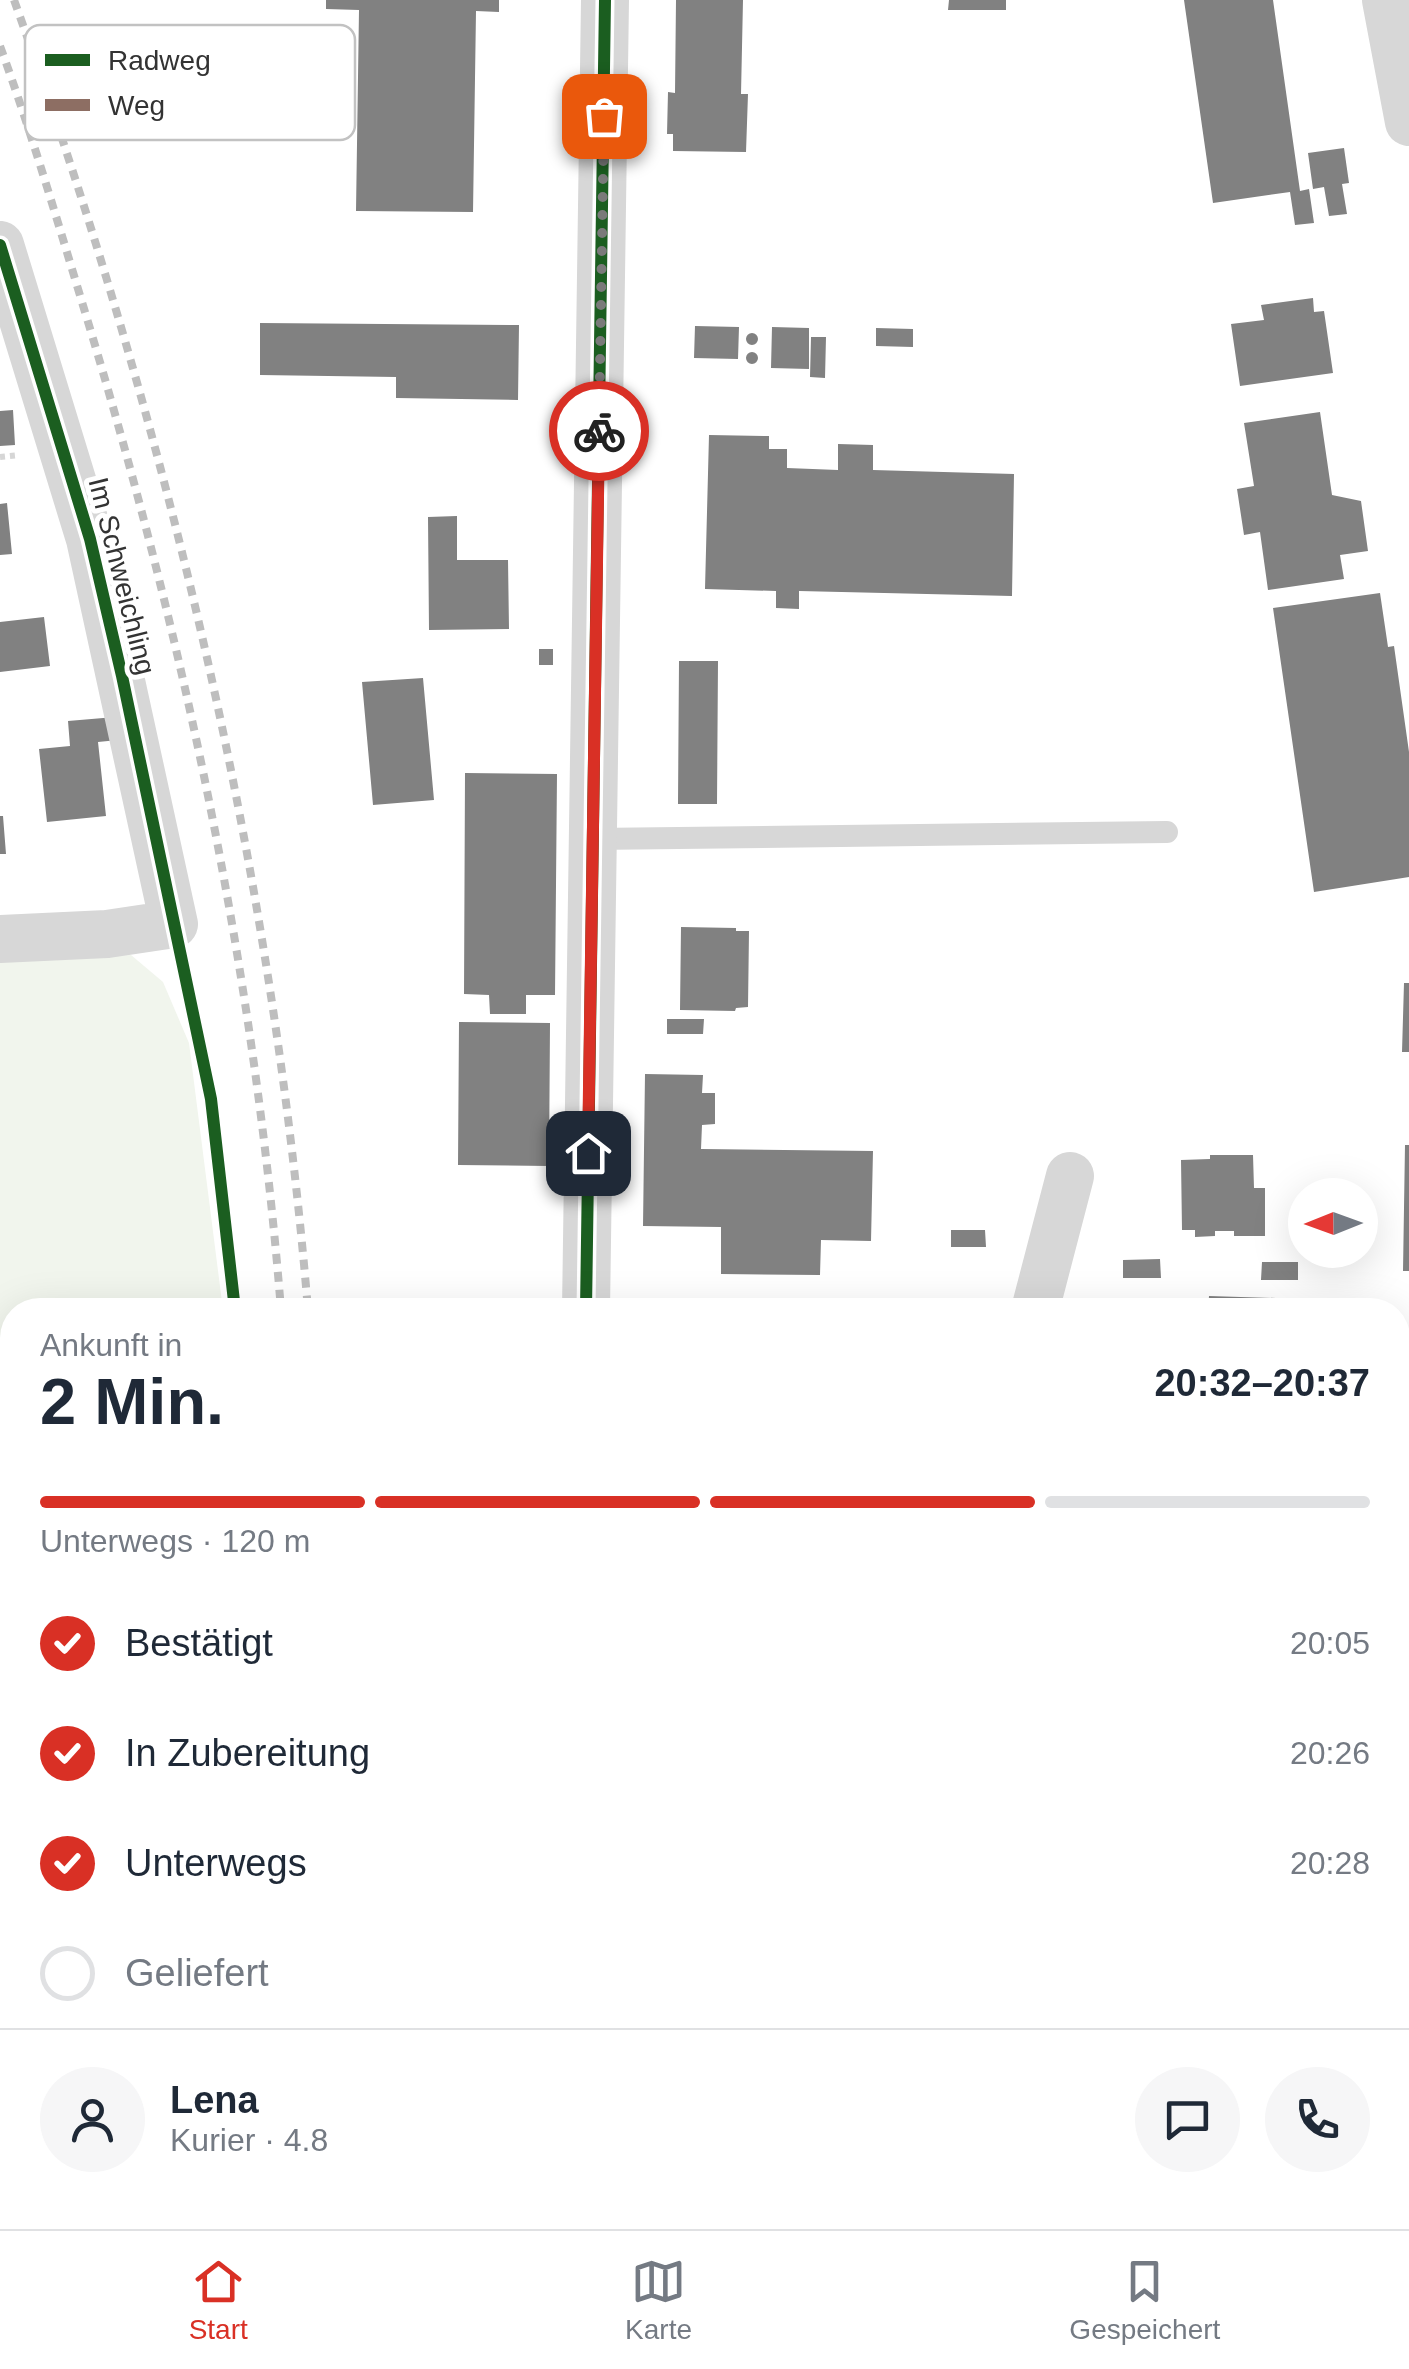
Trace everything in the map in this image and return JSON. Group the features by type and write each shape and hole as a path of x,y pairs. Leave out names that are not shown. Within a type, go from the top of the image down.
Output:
{"street":[{"path":"586,1298 605,0"},
{"path":"1386,0 1409,122"},
{"name":"Im Schweichling","path":"0,245 90,540 174,924 107,934 0,939"},
{"path":"1038,1298 1070,1176"}],"lane":[{"path":"593,839 1167,832"}],"shaded area":[{"path":"131,955 163,982 189,1043 221,1298 0,1298 0,960"}],"building":[{"path":"326,0 499,0 499,12 476,11 473,212 356,211 359,10 326,9"},
{"path":"676,0 743,0 741,94 748,94 746,152 673,151 673,134 667,134 668,92 675,93"},
{"path":"949,0 1006,0 1006,10 948,10"},
{"path":"1184,0 1273,0 1300,191 1309,189 1314,223 1295,225 1290,192 1213,203"},
{"path":"1344,148 1349,183 1342,184 1347,214 1329,216 1324,187 1313,189 1308,153"},
{"path":"1313,298 1314,312 1324,311 1333,373 1240,386 1231,324 1264,320 1261,305"},
{"path":"260,323 519,325 518,400 396,398 396,377 260,375"},
{"path":"695,326 739,327 738,359 694,358"},
{"path":"772,327 809,328 809,369 771,368"},
{"path":"876,328 913,329 913,347 876,346"},
{"path":"752,333 758,339 752,345 746,339"},
{"path":"811,337 826,337 825,378 810,377"},
{"path":"752,352 758,358 752,364 746,358"},
{"path":"13,410 15,445 0,446 0,411"},
{"path":"1320,412 1332,495 1361,501 1368,551 1340,555 1344,579 1268,590 1260,532 1244,535 1237,489 1254,486 1244,423"},
{"path":"709,435 769,436 769,449 787,449 787,468 838,470 838,444 873,445 873,470 1014,474 1012,596 799,591 799,609 776,608 776,591 705,589"},
{"path":"7,503 12,554 0,555 0,504"},
{"path":"457,516 457,560 508,560 509,629 429,630 428,517"},
{"path":"1380,593 1388,647 1394,646 1409,752 1409,877 1314,892 1273,608"},
{"path":"44,617 50,666 0,672 0,622"},
{"path":"539,649 553,649 553,665 539,665"},
{"path":"679,661 718,661 717,804 678,804"},
{"path":"423,678 434,800 373,805 362,682"},
{"path":"115,717 118,740 98,742 106,816 47,822 39,749 70,746 68,721"},
{"path":"465,773 557,774 555,995 526,995 526,1014 490,1014 489,995 464,994"},
{"path":"3,816 6,854 0,854"},
{"path":"681,927 749,931 748,1007 735,1011 680,1010"},
{"path":"1404,983 1409,983 1409,1052 1402,1052"},
{"path":"667,1019 704,1019 703,1034 667,1034"},
{"path":"459,1022 550,1023 549,1166 458,1165"},
{"path":"645,1074 703,1075 702,1093 715,1093 715,1124 702,1125 701,1149 873,1151 871,1241 821,1240 820,1275 721,1274 721,1227 643,1226"},
{"path":"1405,1145 1409,1145 1409,1271 1403,1271"},
{"path":"1210,1155 1253,1155 1254,1188 1265,1188 1265,1236 1234,1236 1234,1231 1215,1231 1215,1236 1195,1237 1195,1230 1182,1230 1181,1160 1210,1159"},
{"path":"951,1230 985,1230 986,1247 951,1247"},
{"path":"1160,1259 1161,1278 1123,1278 1123,1260"},
{"path":"1262,1262 1288,1262 1288,1268 1298,1268 1298,1280 1261,1280"},
{"path":"1209,1296 1276,1298 1209,1298"}],"railway":[{"path":"14,0 25,32"},
{"path":"0,46 25,118"},
{"path":"32,140 154,558 210,806 253,1056 280,1298"},
{"path":"62,140 164,482 239,810 268,976 307,1298"}],"cycle path":[{"path":"586,1298 605,0"},
{"path":"0,245 90,539 122,676 211,1099 234,1298"}],"way so far":[{"path":"599,431 604,116"}],"route":[{"path":"588,1153 599,431"}]}
